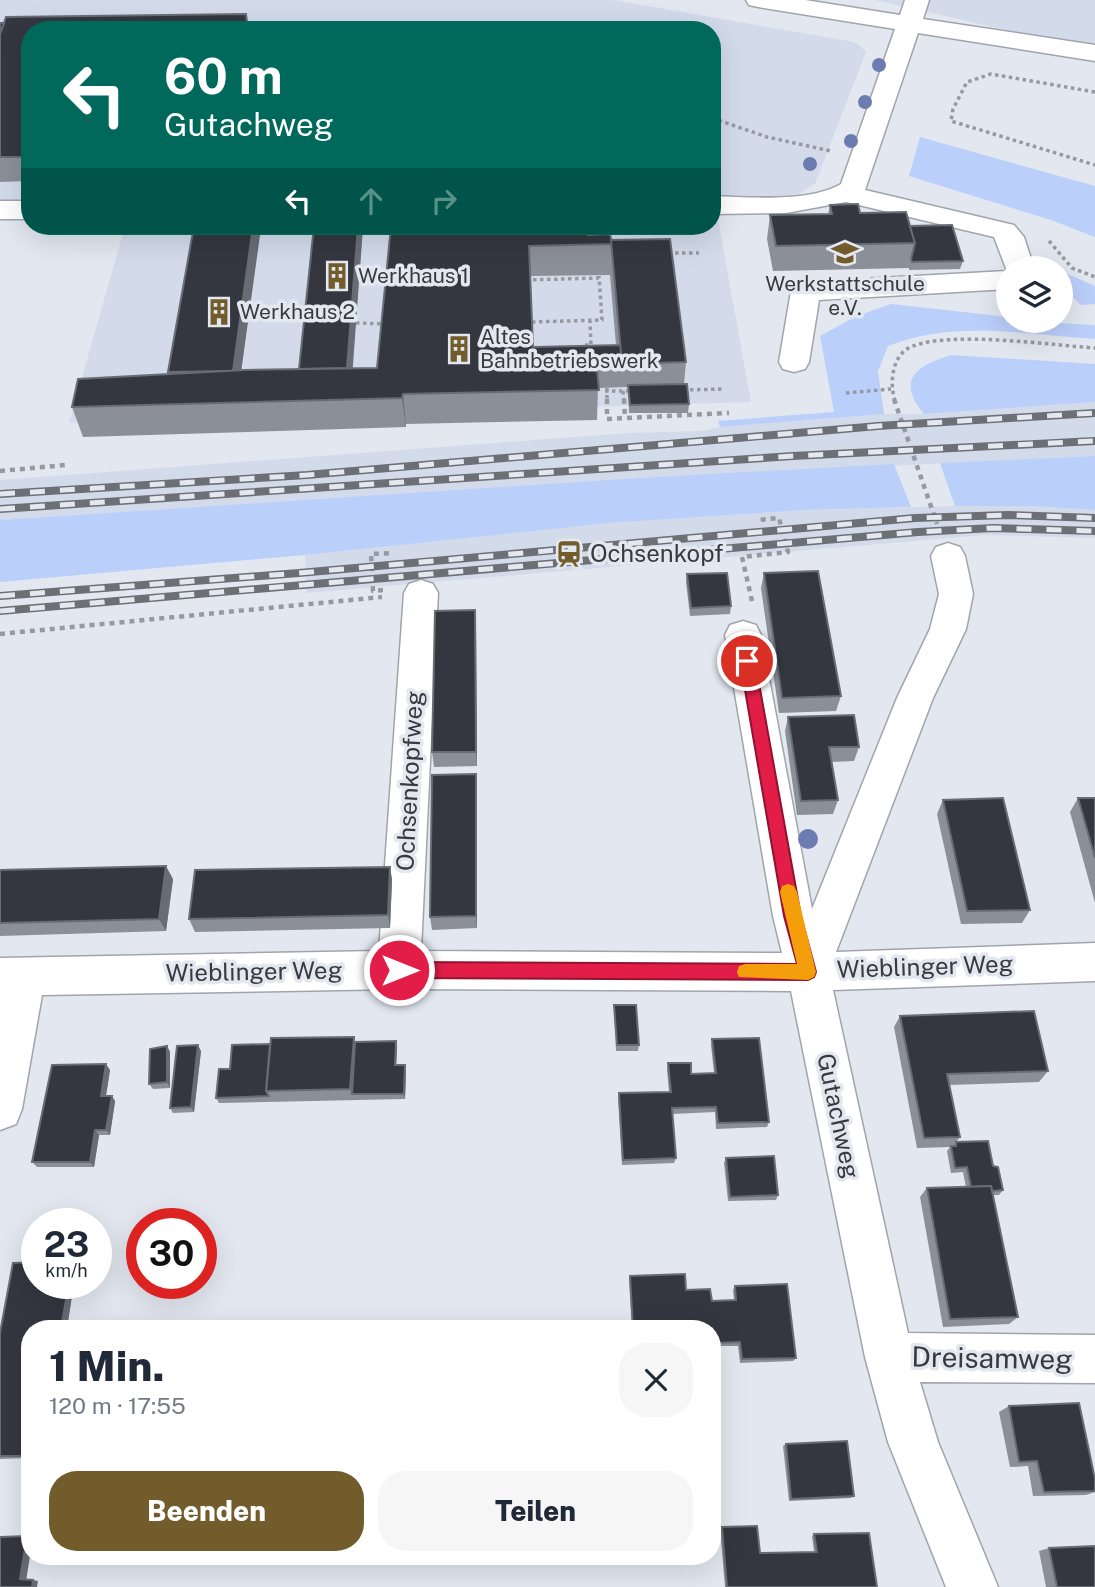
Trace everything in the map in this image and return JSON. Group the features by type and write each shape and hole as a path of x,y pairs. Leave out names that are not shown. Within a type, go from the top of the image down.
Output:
{"street":[{"path":"758,0 912,12 1095,53"},
{"path":"721,205 774,204 837,198 851,188 912,12"},
{"path":"721,185 851,188 1004,231 1010,237 1016,256"},
{"path":"0,188 21,188"},
{"path":"0,210 21,210"},
{"path":"794,362 806,290 996,281"},
{"path":"808,972 915,698 948,629 956,594 948,556"},
{"name":"Ochsenkopfweg","path":"399,970 421,593"},
{"name":"Gutachweg","path":"743,635 793,916 808,972 890,1357 913,1442 972,1587"},
{"name":"Wieblinger Weg","path":"12,976 399,970 808,972 1095,962"},
{"path":"0,1109 12,976"},
{"name":"Dreisamweg","path":"890,1357 1095,1359"}],"path":[{"path":"1095,92 991,74 967,82 953,109 951,121 1095,165"},
{"path":"721,121 767,137 826,149"},
{"path":"596,235 597,242"},
{"path":"662,253 699,253"},
{"path":"517,280 599,276 602,320 532,322"},
{"path":"583,355 582,345 591,345 590,321"},
{"path":"356,323 388,324"},
{"path":"948,556 891,389 895,361 911,346 940,341 967,340 1095,348"},
{"path":"645,390 606,389 607,419 729,413"},
{"path":"672,390 725,389"},
{"path":"846,393 891,389"},
{"path":"595,390 622,390 625,418"},
{"path":"596,398 606,399"},
{"path":"0,471 65,465"},
{"path":"742,557 788,552 779,518 758,520"},
{"path":"0,634 421,593"}],"shaded area":[{"path":"0,0 613,0 849,41 858,44 866,52 815,184 800,193 778,198 721,199 721,21 21,21 21,203 0,203"},
{"path":"875,0 1095,0 1095,51 989,26"},
{"path":"920,137 1095,186 1095,237 1051,220 909,176"},
{"path":"122,235 721,235 751,402 69,423"},
{"path":"1073,276 1095,286 1095,304 1081,305 1073,297"},
{"path":"891,304 996,316 996,331 938,333 888,346 878,371 884,414 720,427 718,421 834,412 820,336 857,316"},
{"path":"1073,324 1095,325 1095,339 1027,333 1073,333"},
{"path":"951,355 1095,364 1095,402 924,414 911,392 914,376 928,364"},
{"path":"1095,402 1095,456 637,478 0,520 0,480 628,433 703,431 720,427 884,414 924,414"},
{"path":"1095,456 1095,510 1031,506 955,506 940,463"},
{"path":"894,464 911,507 805,510 609,523 305,555 0,582 0,520"},
{"path":"1031,506 1095,510 1095,538 984,535 306,593 305,555 608,523 805,510"}],"building":[{"path":"246,14 247,21 21,21 21,157 0,157 0,34 6,17"},
{"path":"858,204 860,213 906,212 915,243 776,246 770,215 832,214 830,205"},
{"path":"952,225 963,261 912,262 915,243 910,226"},
{"name":"Werkhaus 2","path":"192,235 252,235 233,371 168,372"},
{"name":"Werkhaus 1","path":"313,235 357,235 347,368 299,369"},
{"path":"390,235 610,235 612,244 529,246 533,347 621,345 622,358 596,358 599,390 403,394 402,398 72,407 78,379 244,370 377,368"},
{"path":"670,239 686,362 622,364 611,240"},
{"path":"687,384 689,404 630,405 628,385"},
{"path":"818,571 841,696 782,698 764,573"},
{"path":"727,573 731,606 691,608 687,574"},
{"path":"475,610 476,752 432,752 435,611"},
{"path":"854,715 859,747 829,747 838,800 801,801 788,717"},
{"path":"476,774 476,916 430,917 432,775"},
{"path":"1003,798 1030,910 967,911 943,800"},
{"path":"1078,798 1095,798 1095,858"},
{"path":"166,866 159,919 0,923 0,870"},
{"path":"390,867 388,915 189,919 195,870"},
{"path":"614,1005 636,1005 639,1045 617,1045"},
{"path":"1034,1011 1048,1071 947,1074 960,1137 924,1138 900,1016"},
{"path":"354,1037 350,1089 266,1091 271,1038"},
{"path":"759,1038 769,1122 718,1123 716,1107 672,1108 676,1158 623,1160 619,1093 671,1092 668,1063 691,1063 691,1074 716,1073 712,1039"},
{"path":"396,1041 395,1065 405,1065 404,1094 352,1094 355,1042"},
{"path":"270,1044 266,1091 269,1096 216,1098 219,1069 230,1069 232,1045"},
{"path":"198,1045 191,1107 170,1108 177,1046"},
{"path":"167,1046 167,1082 149,1084 150,1049"},
{"path":"106,1064 101,1096 112,1096 106,1130 95,1130 90,1162 32,1162 52,1065"},
{"path":"988,1141 993,1166 998,1167 1003,1190 992,1191 991,1186 971,1187 967,1167 955,1168 951,1146 956,1146 956,1142"},
{"path":"774,1156 778,1195 730,1197 726,1158"},
{"path":"991,1186 1018,1317 950,1319 927,1188"},
{"path":"13,1263 21,1263 21,1299 66,1299 62,1320 21,1320 21,1456 0,1456 0,1333"},
{"path":"685,1274 686,1290 710,1289 712,1301 736,1300 735,1286 787,1284 796,1358 742,1359 740,1342 721,1343 721,1320 633,1320 630,1276"},
{"path":"1079,1403 1095,1479 1095,1491 1044,1492 1037,1461 1019,1462 1009,1406"},
{"path":"847,1441 854,1496 791,1499 786,1444"},
{"path":"757,1526 760,1553 817,1552 814,1534 869,1533 877,1587 727,1587 722,1527"},
{"path":"21,1536 20,1579 33,1580 32,1587 0,1587 0,1537"},
{"path":"1095,1546 1095,1587 1057,1587 1049,1548"}],"railway":[{"path":"0,494 307,475 878,426 1095,413"},
{"path":"0,509 793,456 1095,441"},
{"path":"0,596 299,573 915,518 1008,515 1095,518"},
{"path":"0,611 918,532 993,528 1095,531"}],"slow traffic":[{"path":"745,972 808,972 788,892"}],"place":[{"name":"Werkstattschule e.V.","path":"845,253"},
{"name":"Werkhaus 1","path":"337,276"},
{"name":"Werkhaus 2","path":"219,312"},
{"name":"Altes Bahnbetriebswerk","path":"459,349"},
{"name":"Ochsenkopf","path":"569,554"}],"route":[{"path":"399,970 808,972 793,916 747,661"}]}
